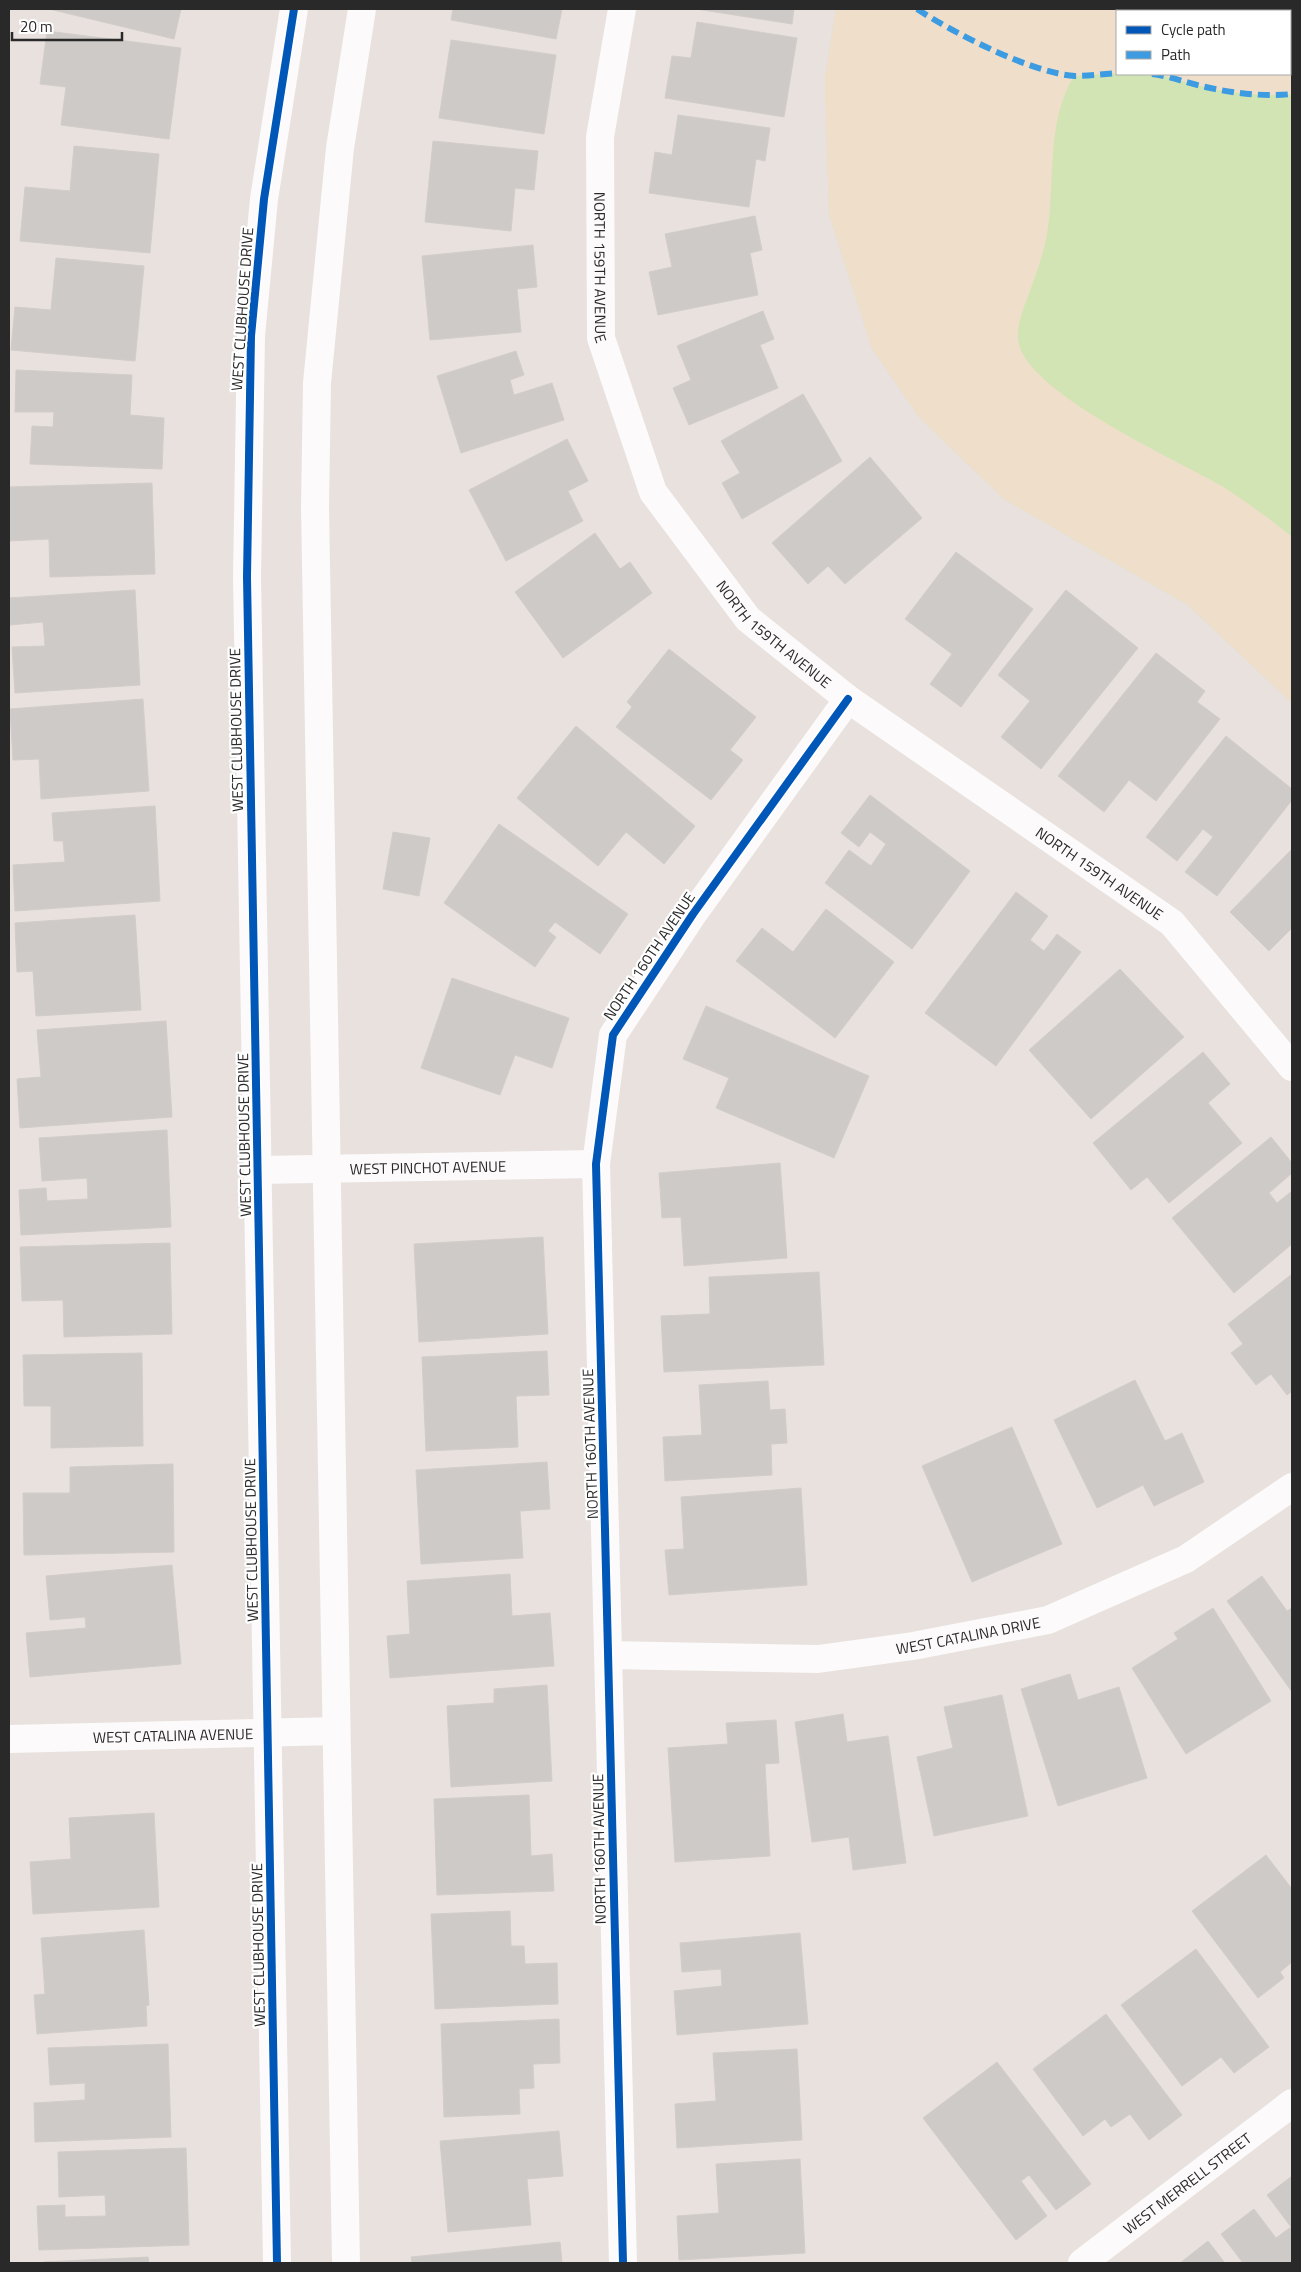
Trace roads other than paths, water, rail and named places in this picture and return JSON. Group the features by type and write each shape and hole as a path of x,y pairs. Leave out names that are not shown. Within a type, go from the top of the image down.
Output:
{"street":[{"name":"WEST CLUBHOUSE DRIVE","path":"278,2263 247,578 251,336 264,199 294,9"},
{"path":"346,2263 315,517 317,383 340,148 362,9"},
{"name":"NORTH 159TH AVENUE","path":"622,9 600,137 602,338 653,492 748,619 848,699 1172,924 1292,1067"},
{"name":"NORTH 160TH AVENUE","path":"623,2263 596,1164 614,1035 693,914 848,699"},
{"name":"WEST PINCHOT AVENUE","path":"259,1170 596,1164"},
{"name":"WEST CATALINA DRIVE","path":"609,1655 818,1659 913,1646 1048,1620 1186,1559 1292,1486"},
{"name":"WEST CATALINA AVENUE","path":"9,1739 336,1731"},
{"name":"WEST MERRELL STREET","path":"1082,2263 1292,2103"}]}
